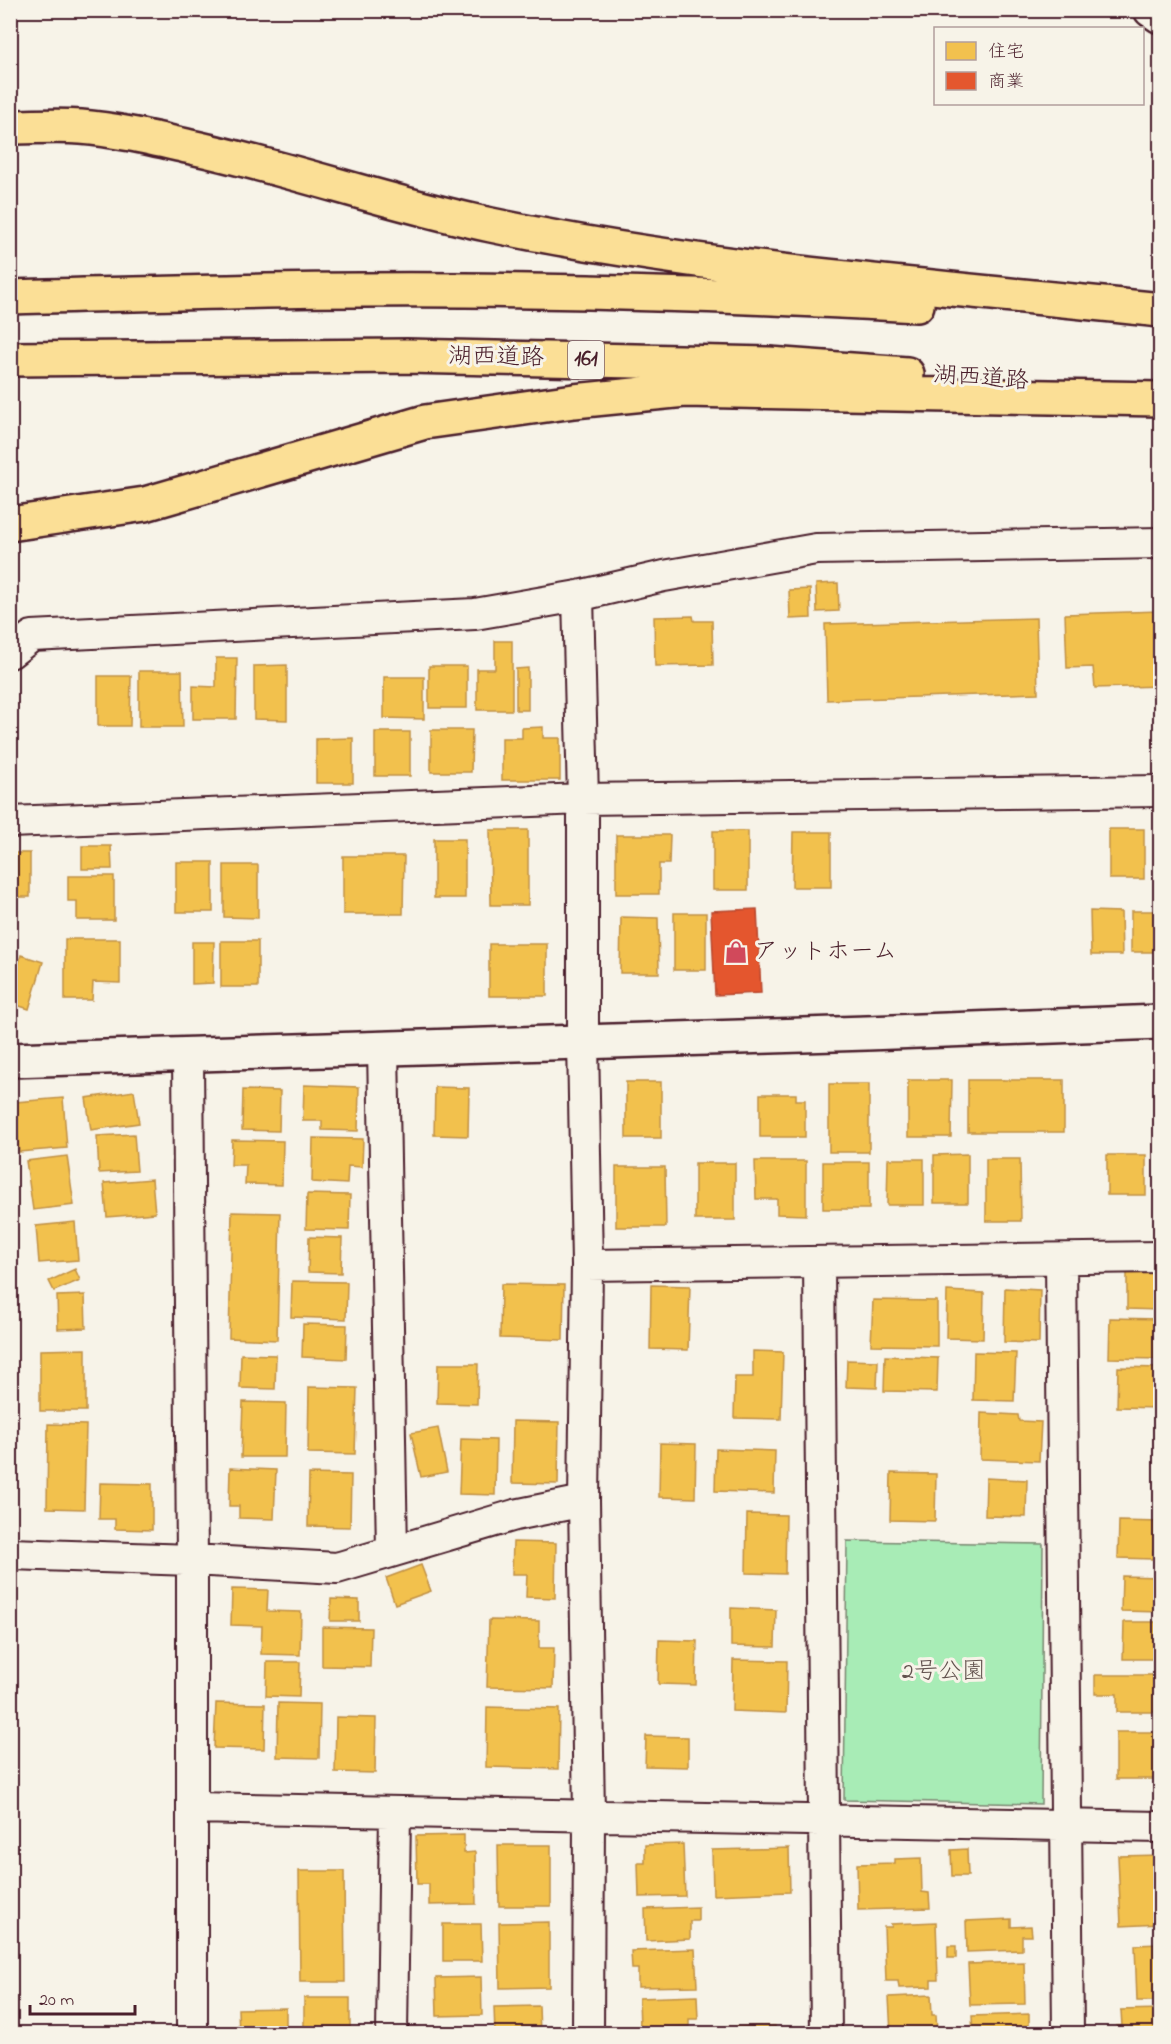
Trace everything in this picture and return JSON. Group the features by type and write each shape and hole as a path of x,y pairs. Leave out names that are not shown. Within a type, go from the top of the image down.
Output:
{"highway":[{"path":"10,127 80,127 148,137 223,154 368,195 490,225 624,250 761,268 1161,310"},
{"path":"10,297 261,290 529,290 779,298 1161,317"},
{"name":"湖西道路","path":"10,359 407,356 769,364 1161,392"},
{"path":"10,524 145,504 425,422 573,401 684,390 1161,399"}],"street":[{"path":"1151,10 1161,16"},
{"path":"10,653 32,636 475,614 578,596 664,576 816,549 1161,543"},
{"path":"578,596 583,799 583,1041 587,1264 584,1501 589,1815 588,2034"},
{"path":"10,822 583,799 1161,791"},
{"path":"10,1060 1161,1022"},
{"path":"383,1048 392,1551"},
{"path":"188,1055 192,1560 192,2034"},
{"path":"587,1264 1161,1257"},
{"path":"1061,1259 1068,2034"},
{"path":"819,1262 826,2034"},
{"path":"10,1554 337,1568 515,1515 584,1501"},
{"path":"193,1808 1161,1827"},
{"path":"392,2034 395,1812"}],"green space":[{"name":"2号公園","path":"847,1541 1043,1544 1041,1804 844,1800"}],"building: 住宅":[{"path":"838,583 839,611 817,612 816,584"},
{"path":"810,589 811,618 790,619 789,590"},
{"path":"1160,611 1160,686 1095,688 1093,667 1067,668 1065,614"},
{"path":"693,616 694,621 712,621 713,665 655,666 654,617"},
{"path":"1036,618 1038,693 827,700 825,624"},
{"path":"495,641 512,641 512,710 477,710 477,669 495,669"},
{"path":"216,658 237,658 236,719 193,719 193,686 216,687"},
{"path":"287,665 287,720 254,719 254,666"},
{"path":"429,666 467,666 467,708 429,708"},
{"path":"528,668 528,710 516,710 516,669"},
{"path":"139,671 182,671 183,727 139,727"},
{"path":"98,676 131,676 130,726 98,726"},
{"path":"384,677 424,677 424,719 384,718"},
{"path":"543,727 543,738 560,738 560,780 502,780 502,738 522,738 522,728"},
{"path":"431,730 472,730 471,772 431,772"},
{"path":"375,732 410,732 410,776 375,776"},
{"path":"353,738 353,783 316,783 316,739"},
{"path":"1109,829 1144,829 1144,879 1109,879"},
{"path":"490,830 528,830 528,905 491,905"},
{"path":"713,831 748,831 748,890 713,890"},
{"path":"793,832 831,832 831,887 792,887"},
{"path":"616,835 670,835 669,864 659,864 659,894 616,894"},
{"path":"434,839 465,839 465,898 434,898"},
{"path":"82,846 111,846 112,869 82,869"},
{"path":"10,853 30,853 30,897 10,897"},
{"path":"343,856 404,856 403,914 343,914"},
{"path":"176,862 213,862 213,912 176,912"},
{"path":"224,865 258,865 258,918 224,917"},
{"path":"68,876 114,876 114,920 77,920 77,901 68,901"},
{"path":"1090,911 1121,912 1122,955 1091,955"},
{"path":"1131,911 1160,911 1160,952 1131,952"},
{"path":"674,913 706,913 706,970 674,970"},
{"path":"621,917 658,918 659,973 620,973"},
{"path":"65,939 120,939 120,983 93,982 92,1000 65,1000"},
{"path":"221,941 258,941 258,987 221,987"},
{"path":"192,942 214,942 213,983 192,984"},
{"path":"489,944 547,944 547,996 489,996"},
{"path":"21,955 43,962 29,1009 10,1003 10,963 18,966"},
{"path":"908,1080 952,1080 951,1137 908,1137"},
{"path":"968,1080 1064,1080 1064,1132 968,1132"},
{"path":"626,1082 661,1082 661,1138 626,1138"},
{"path":"829,1084 869,1084 869,1152 829,1152"},
{"path":"304,1085 359,1087 358,1131 322,1130 322,1121 303,1121"},
{"path":"435,1087 469,1088 468,1136 434,1135"},
{"path":"243,1090 280,1091 279,1131 242,1130"},
{"path":"134,1091 139,1123 91,1130 86,1098"},
{"path":"760,1094 796,1094 796,1100 805,1100 805,1137 760,1137"},
{"path":"63,1098 67,1148 19,1152 15,1102"},
{"path":"134,1134 137,1171 99,1173 97,1136"},
{"path":"313,1138 363,1139 362,1167 348,1166 347,1184 312,1182"},
{"path":"232,1140 283,1141 282,1185 245,1184 246,1165 231,1165"},
{"path":"968,1154 968,1203 934,1203 934,1155"},
{"path":"1107,1155 1146,1155 1146,1195 1107,1195"},
{"path":"67,1156 74,1205 33,1210 26,1161"},
{"path":"888,1159 924,1159 924,1205 887,1205"},
{"path":"986,1159 1020,1159 1021,1221 986,1221"},
{"path":"755,1161 806,1161 806,1215 777,1214 777,1199 756,1199"},
{"path":"823,1162 869,1162 869,1209 823,1209"},
{"path":"695,1163 735,1163 735,1220 695,1220"},
{"path":"616,1167 665,1167 666,1227 616,1227"},
{"path":"152,1179 155,1213 107,1217 104,1183"},
{"path":"307,1194 350,1195 349,1230 306,1229"},
{"path":"232,1212 280,1213 277,1340 229,1338"},
{"path":"75,1222 78,1260 39,1263 36,1226"},
{"path":"309,1237 342,1238 341,1273 308,1272"},
{"path":"1127,1267 1160,1268 1160,1310 1127,1309"},
{"path":"75,1269 80,1280 54,1291 49,1281"},
{"path":"292,1281 347,1282 346,1319 291,1317"},
{"path":"501,1284 564,1285 563,1340 500,1338"},
{"path":"651,1285 690,1286 688,1350 650,1349"},
{"path":"1005,1288 1040,1290 1039,1343 1004,1342"},
{"path":"947,1291 984,1293 983,1339 946,1338"},
{"path":"85,1295 86,1328 58,1329 57,1296"},
{"path":"873,1300 937,1301 937,1346 871,1345"},
{"path":"1110,1318 1160,1319 1160,1359 1109,1358"},
{"path":"303,1324 347,1325 346,1359 302,1357"},
{"path":"86,1349 86,1411 40,1411 40,1350"},
{"path":"753,1351 783,1352 781,1419 734,1418 735,1377 753,1377"},
{"path":"974,1352 1016,1353 1014,1401 973,1400"},
{"path":"241,1354 276,1355 275,1389 240,1388"},
{"path":"885,1356 938,1358 937,1392 884,1391"},
{"path":"847,1360 878,1361 877,1388 846,1387"},
{"path":"438,1364 478,1364 477,1404 437,1403"},
{"path":"1118,1367 1160,1368 1160,1408 1117,1407"},
{"path":"309,1387 357,1388 355,1454 308,1453"},
{"path":"243,1402 286,1403 285,1457 241,1457"},
{"path":"981,1413 1018,1415 1019,1421 1041,1422 1039,1461 980,1459"},
{"path":"513,1421 559,1422 558,1484 512,1483"},
{"path":"48,1424 86,1425 84,1509 47,1508"},
{"path":"438,1428 447,1472 421,1477 411,1433"},
{"path":"461,1439 496,1440 495,1495 459,1494"},
{"path":"660,1443 696,1444 695,1498 659,1497"},
{"path":"716,1449 775,1451 774,1493 715,1491"},
{"path":"230,1468 276,1470 274,1519 239,1518 239,1506 229,1506"},
{"path":"891,1473 936,1474 935,1521 890,1520"},
{"path":"309,1474 351,1475 350,1527 308,1526"},
{"path":"986,1478 1027,1480 1026,1517 985,1516"},
{"path":"100,1483 152,1484 152,1530 115,1529 115,1519 99,1519"},
{"path":"747,1514 786,1515 785,1574 746,1573"},
{"path":"1119,1521 1160,1522 1160,1551 1153,1550 1153,1559 1118,1558"},
{"path":"513,1542 556,1543 555,1598 526,1597 527,1574 512,1574"},
{"path":"421,1565 431,1591 395,1604 386,1578"},
{"path":"1122,1576 1160,1577 1160,1612 1121,1611"},
{"path":"232,1589 268,1590 267,1611 301,1612 300,1655 261,1654 262,1626 231,1625"},
{"path":"331,1599 359,1600 359,1621 330,1621"},
{"path":"731,1608 776,1610 775,1647 731,1646"},
{"path":"489,1620 539,1621 539,1648 554,1648 553,1688 487,1687"},
{"path":"1124,1622 1160,1622 1160,1659 1123,1659"},
{"path":"322,1627 371,1628 370,1667 322,1666"},
{"path":"659,1640 697,1641 696,1685 658,1684"},
{"path":"733,1660 787,1661 786,1713 732,1711"},
{"path":"267,1662 300,1662 299,1697 266,1696"},
{"path":"1095,1675 1160,1675 1160,1712 1117,1712 1117,1694 1095,1694"},
{"path":"216,1703 265,1704 264,1749 214,1748"},
{"path":"278,1703 320,1704 319,1758 277,1757"},
{"path":"487,1707 559,1709 558,1769 486,1767"},
{"path":"336,1717 376,1718 375,1773 335,1772"},
{"path":"1116,1732 1160,1732 1160,1779 1116,1779"},
{"path":"646,1736 688,1737 688,1767 645,1766"},
{"path":"464,1835 464,1853 475,1852 476,1904 429,1905 429,1884 417,1884 416,1836"},
{"path":"683,1844 685,1896 639,1897 638,1863 645,1863 645,1845"},
{"path":"498,1845 551,1845 551,1906 499,1906"},
{"path":"789,1848 790,1892 713,1895 712,1850"},
{"path":"967,1849 968,1876 952,1876 951,1850"},
{"path":"1160,1855 1160,1924 1121,1926 1118,1856"},
{"path":"921,1858 922,1892 929,1893 930,1908 858,1910 857,1864 895,1863 895,1859"},
{"path":"299,1871 344,1871 345,1982 300,1982"},
{"path":"698,1907 698,1921 690,1921 690,1939 646,1941 645,1909"},
{"path":"1011,1919 1011,1927 1031,1926 1032,1936 1022,1936 1022,1950 967,1952 966,1921"},
{"path":"549,1922 549,1987 500,1988 499,1923"},
{"path":"936,1922 938,1980 931,1980 931,1987 899,1988 898,1981 886,1981 884,1927 892,1927 891,1924"},
{"path":"443,1924 481,1924 482,1961 443,1961"},
{"path":"1160,1944 1160,2001 1137,2001 1135,1945"},
{"path":"948,1946 956,1946 956,1958 948,1958"},
{"path":"695,1949 697,1986 638,1987 638,1969 632,1969 631,1951"},
{"path":"1024,1962 1025,2004 970,2005 968,1964"},
{"path":"481,1977 482,2015 437,2016 436,1978"},
{"path":"931,1995 932,2015 936,2015 937,2032 891,2034 889,1997"},
{"path":"697,1996 698,2019 689,2019 689,2026 640,2028 639,1998"},
{"path":"304,1998 350,1998 350,2027 304,2027"},
{"path":"539,2006 540,2034 495,2034 494,2007"},
{"path":"286,2008 286,2034 239,2034 238,2009"},
{"path":"1160,2009 1160,2034 1118,2034 1117,2026 1122,2026 1121,2010"},
{"path":"1029,2014 1029,2030 1022,2030 1022,2034 973,2034 972,2016"},
{"path":"775,2026 776,2032 781,2034 727,2034 727,2027"}],"building: 商業":[{"name":"アットホーム","path":"757,909 761,993 715,995 711,911"}],"place":[{"name":"アットホーム","path":"736,952"}]}
